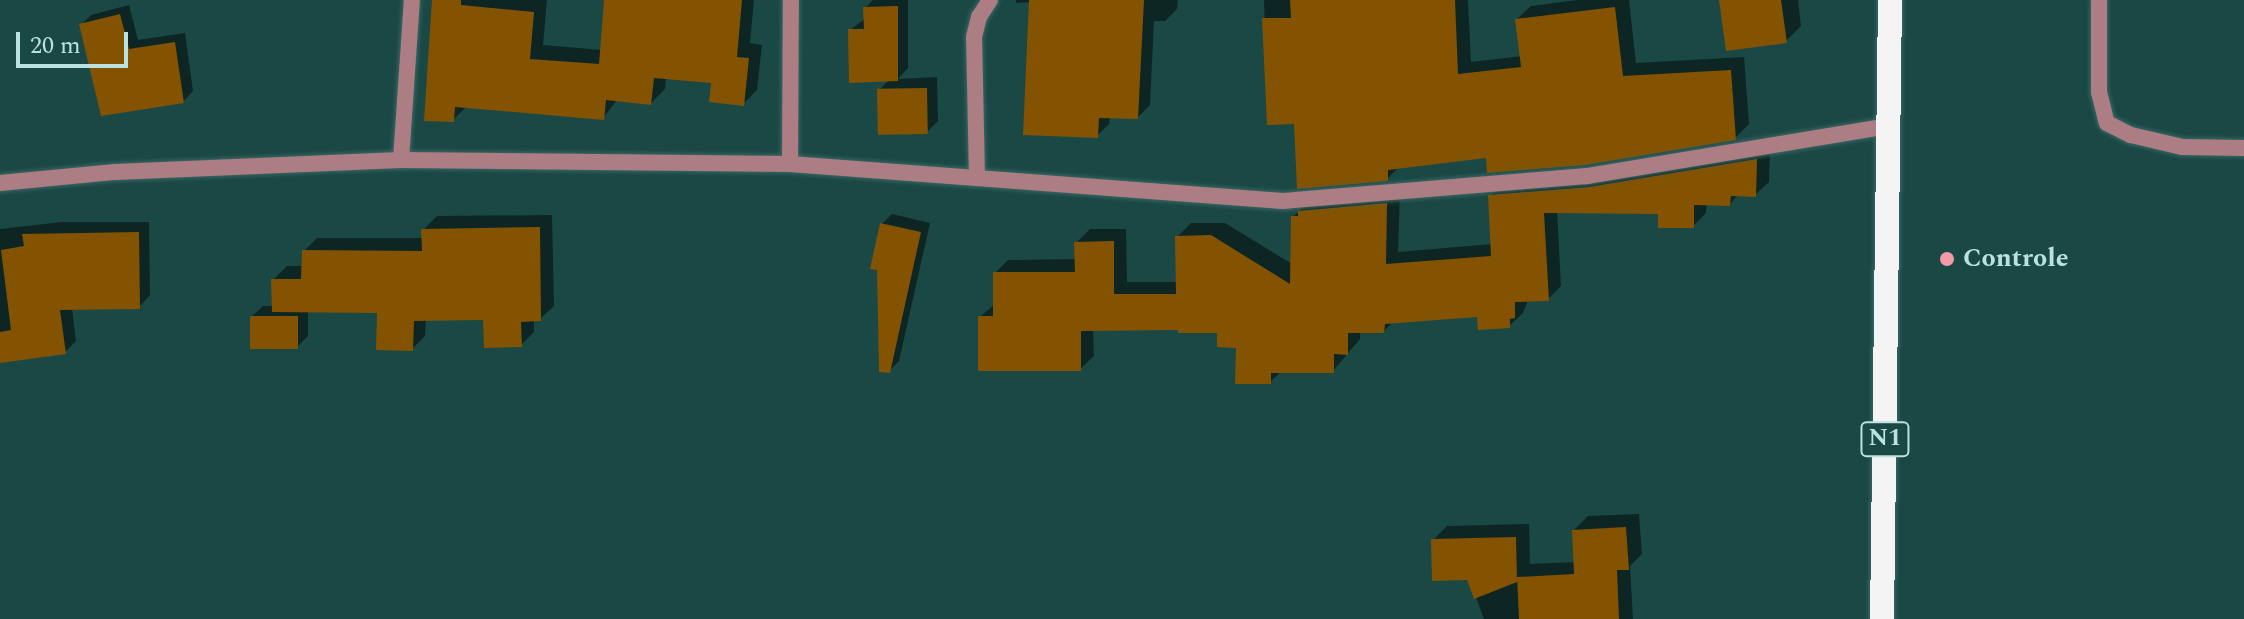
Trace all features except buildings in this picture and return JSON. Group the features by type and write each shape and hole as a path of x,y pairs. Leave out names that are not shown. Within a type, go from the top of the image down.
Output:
{"highway":[{"name":"N1","path":"1882,619 1890,0"}],"street":[{"path":"401,160 412,0"},
{"path":"790,164 791,0"},
{"path":"977,178 974,37 979,17 990,0"},
{"path":"2099,0 2099,92 2107,123 2131,135 2182,147 2244,148"},
{"path":"0,183 115,172 401,160 790,164 1283,201 1587,176 1889,126"}],"place":[{"name":"Controle","path":"1947,259"}]}
